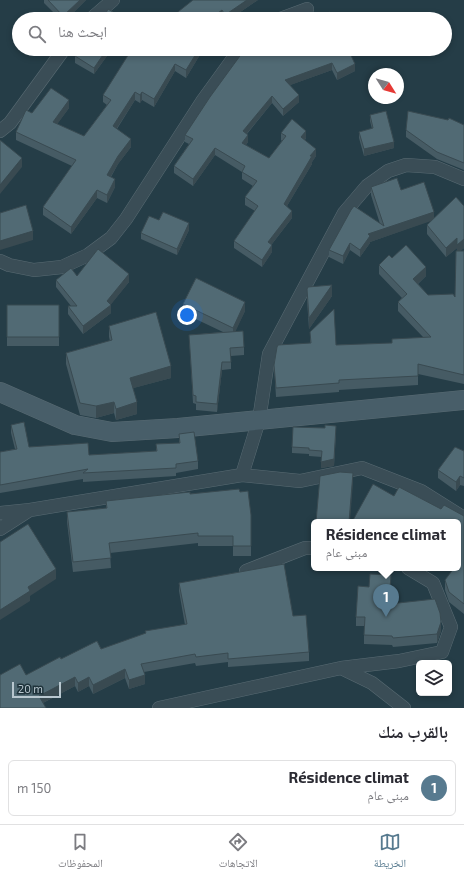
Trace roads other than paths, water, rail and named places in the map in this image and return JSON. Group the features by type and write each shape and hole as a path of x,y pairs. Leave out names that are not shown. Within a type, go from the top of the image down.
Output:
{"main road":[{"path":"0,392 75,425 112,432 178,428 464,400"}],"street":[{"path":"99,12 114,0"},
{"path":"299,12 307,9"},
{"path":"0,130 10,123 59,56"},
{"path":"0,261 9,265 34,270 62,267 88,255 111,238 126,219 202,100 235,56"},
{"path":"242,475 260,420 269,354 344,213 367,186 388,171 406,165 435,167 464,179"},
{"path":"0,513 30,510 242,475 300,482 362,468 421,491 464,518"},
{"path":"0,529 30,510"},
{"path":"246,571 305,548 311,548"},
{"path":"159,708 341,668 399,661 442,652 452,627 433,583 413,571"},
{"path":"341,668 372,683 404,708"}],"place":[{"name":"Résidence climat","path":"386,617"}]}
